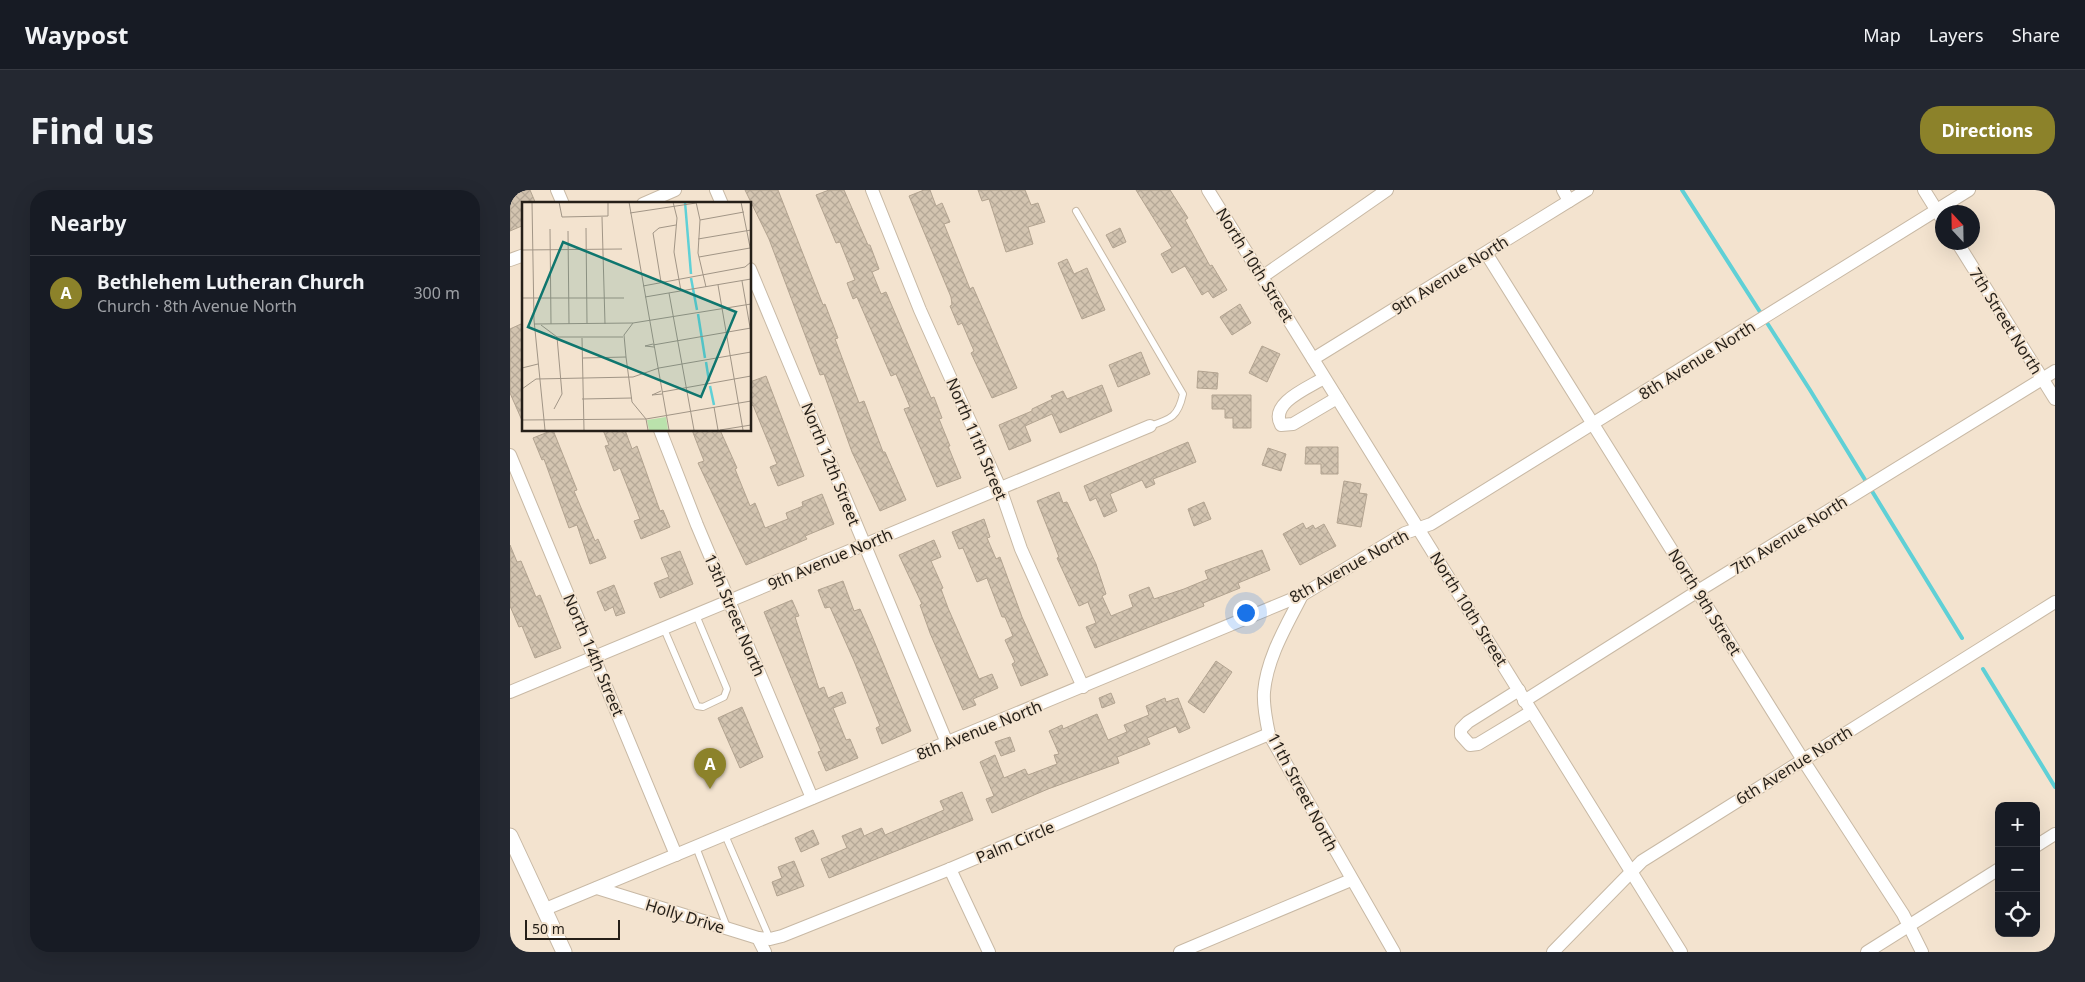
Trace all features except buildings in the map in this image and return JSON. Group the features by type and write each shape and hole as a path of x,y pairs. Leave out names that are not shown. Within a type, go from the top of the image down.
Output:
{"street":[{"path":"558,190 562,202"},
{"path":"648,202 675,190"},
{"path":"716,190 721,202"},
{"name":"North 11th Street","path":"872,190 920,310 1000,488 1021,549 1083,687"},
{"name":"North 10th Street","path":"1208,190 1681,952"},
{"name":"9th Avenue North","path":"1313,359 1486,254 1566,195 1587,190"},
{"path":"1924,190 1935,207"},
{"name":"8th Avenue North","path":"1952,205 1969,190"},
{"path":"1262,277 1384,191"},
{"name":"8th Avenue North","path":"543,910 1302,595 1404,534 1431,524 1591,425 1935,218"},
{"name":"7th Street North","path":"1962,250 2055,399"},
{"name":"North 9th Street","path":"1486,254 1591,425 1903,914 1922,952"},
{"path":"510,260 522,255"},
{"name":"North 12th Street","path":"751,271 947,743"},
{"name":"7th Avenue North","path":"1525,701 1698,591 2055,371"},
{"path":"1324,378 1283,404 1277,412 1280,425 1293,424 1337,398"},
{"name":"9th Avenue North","path":"510,692 1150,426"},
{"name":"13th Street North","path":"660,431 729,601 812,798"},
{"name":"North 14th Street","path":"510,455 676,855"},
{"name":"11th Street North","path":"1302,595 1279,642 1267,673 1264,693 1269,734 1394,952"},
{"name":"6th Avenue North","path":"1552,952 1642,861 2055,602"},
{"path":"1525,701 1478,744 1470,745 1461,735 1462,729 1468,722 1525,701"},
{"name":"Palm Circle","path":"764,938 950,869 1269,734"},
{"path":"2040,843 2055,834"},
{"path":"510,836 564,952"},
{"path":"950,869 989,952"},
{"path":"1867,952 1995,872"},
{"path":"1180,952 1351,880"},
{"name":"Holly Drive","path":"597,888 728,929 764,938"},
{"path":"764,938 765,952"}],"lane":[{"path":"1076,211 1183,394 1180,408 1170,419 1150,426"},
{"path":"664,629 697,706 704,707 724,697 727,688 696,615"},
{"path":"724,835 764,938"},
{"path":"696,847 728,929"}],"waterway":[{"path":"1682,190 1810,390 1962,638"},
{"path":"1983,669 2055,787"}],"place":[{"name":"Bethlehem Lutheran Church","path":"710,789"}]}
